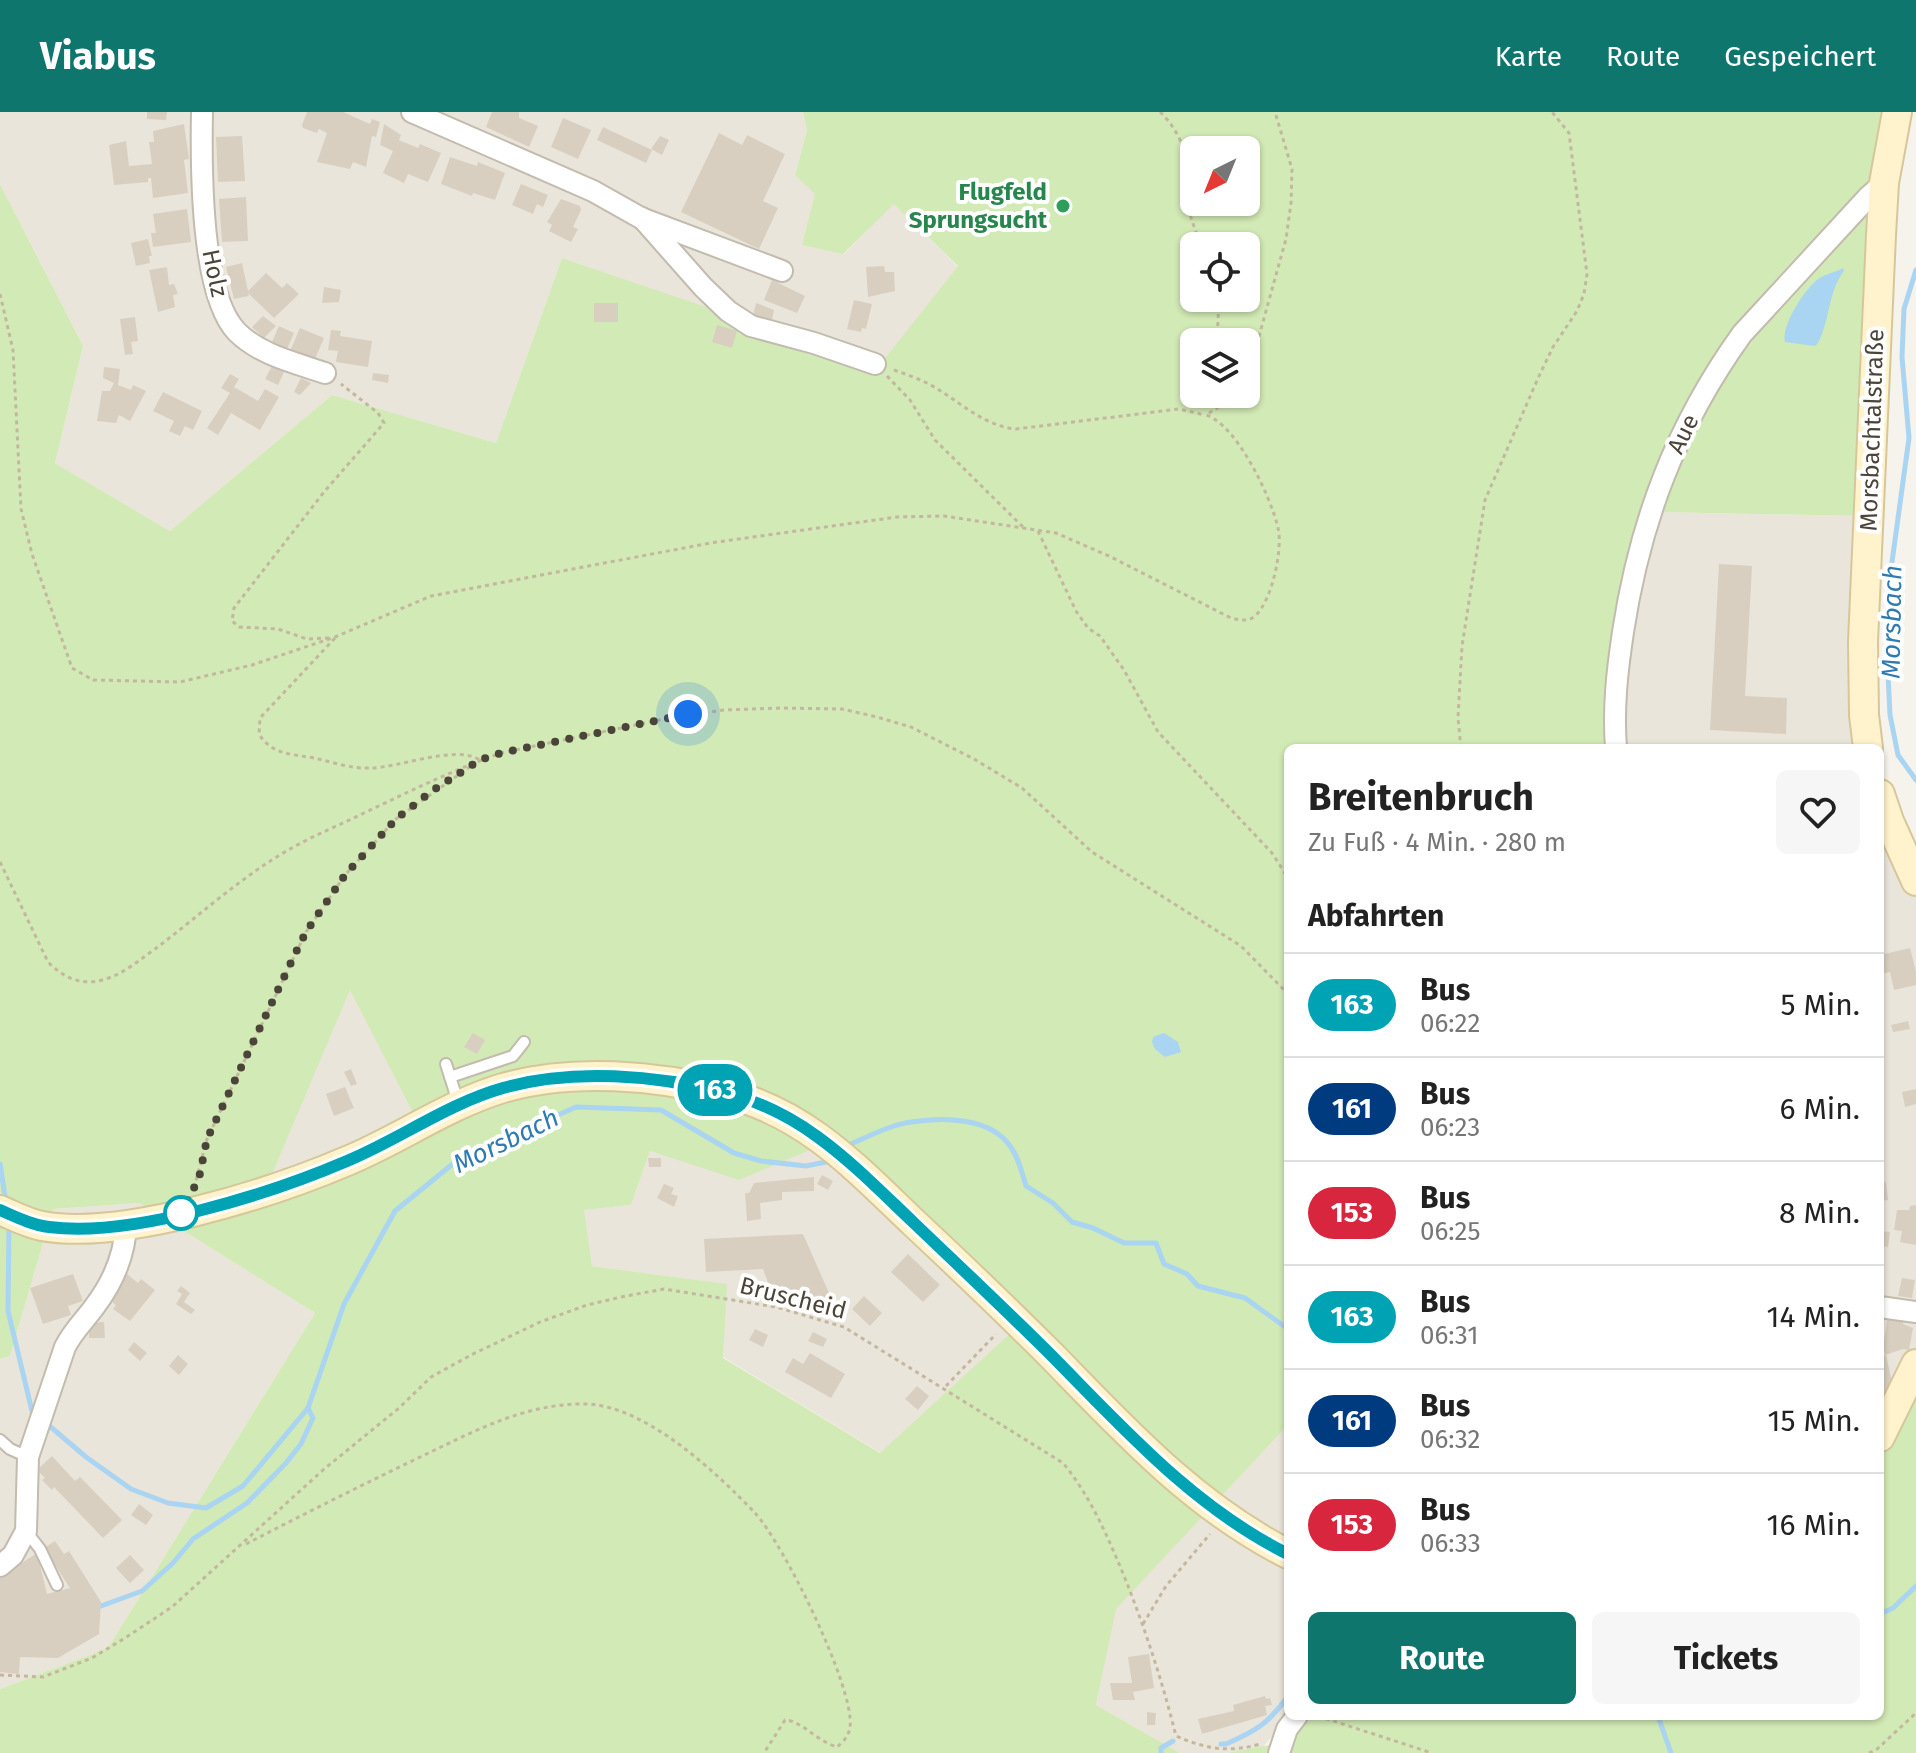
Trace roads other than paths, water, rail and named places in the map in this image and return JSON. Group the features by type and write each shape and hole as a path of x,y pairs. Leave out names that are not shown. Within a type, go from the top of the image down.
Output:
{"main road":[{"name":"Morsbachtalstraße","path":"1868,744 1863,642 1884,183 1897,112"},
{"path":"1884,806 1916,881"},
{"path":"0,1210 32,1224 71,1229 126,1224 233,1200 349,1161 459,1104 505,1088 551,1079 623,1079 687,1085 767,1105 793,1118 839,1154 1013,1317 1140,1447 1188,1489 1226,1518 1284,1552"},
{"path":"1884,1429 1916,1364"}],"street":[{"name":"Holz","path":"202,112 203,207 215,288 226,318 236,331 264,350 325,373"},
{"path":"412,112 593,191 641,218 782,271"},
{"name":"Aue","path":"1616,744 1615,686 1628,603 1649,511 1680,438 1726,356 1742,334 1884,183"},
{"path":"641,218 703,287 728,311 751,326 875,364"},
{"path":"0,1566 13,1555 26,1531 28,1457 70,1336 97,1304 119,1265 126,1224"},
{"path":"1884,1308 1916,1312"},
{"path":"1279,1753 1292,1722"}],"lane":[{"path":"450,1077 513,1056 524,1042"},
{"path":"446,1064 459,1104"},
{"path":"0,1440 10,1449 28,1457"},
{"path":"26,1531 40,1549 57,1585"}],"water":[{"path":"1843,268 1818,343 1815,346 1785,342 1790,317 1807,291 1818,279"},
{"path":"1164,1033 1178,1042 1181,1052 1165,1057 1155,1049 1153,1037"}],"waterway":[{"name":"Morsbach","path":"1916,270 1904,309 1902,357 1909,438 1892,562 1887,653 1890,715 1898,755 1916,780"},
{"name":"Morsbach","path":"46,1423 131,1489 168,1503 206,1508 243,1486 308,1408 344,1304 395,1211 460,1158 576,1107 661,1110 734,1153 761,1161 806,1166 831,1161"},
{"name":"Morsbach","path":"846,1146 894,1126 923,1120 978,1124 1001,1136 1013,1151 1026,1186 1053,1203 1072,1222 1124,1243 1156,1243 1164,1264 1187,1274 1198,1286 1245,1298 1284,1326"},
{"name":"Morsbach","path":"0,1164 6,1203"},
{"name":"Morsbach","path":"9,1224 8,1311 35,1414"},
{"path":"101,1606 142,1591 173,1563 193,1539 247,1503 301,1444 313,1418 308,1408"},
{"name":"Morsbach","path":"1884,1612 1893,1608 1916,1586"},
{"path":"1221,1744 1254,1730 1284,1701"},
{"path":"1659,1720 1671,1753"},
{"path":"1161,1753 1161,1748 1173,1741"}],"place":[{"name":"Flugfeld Sprungsucht","path":"1063,206"}]}
